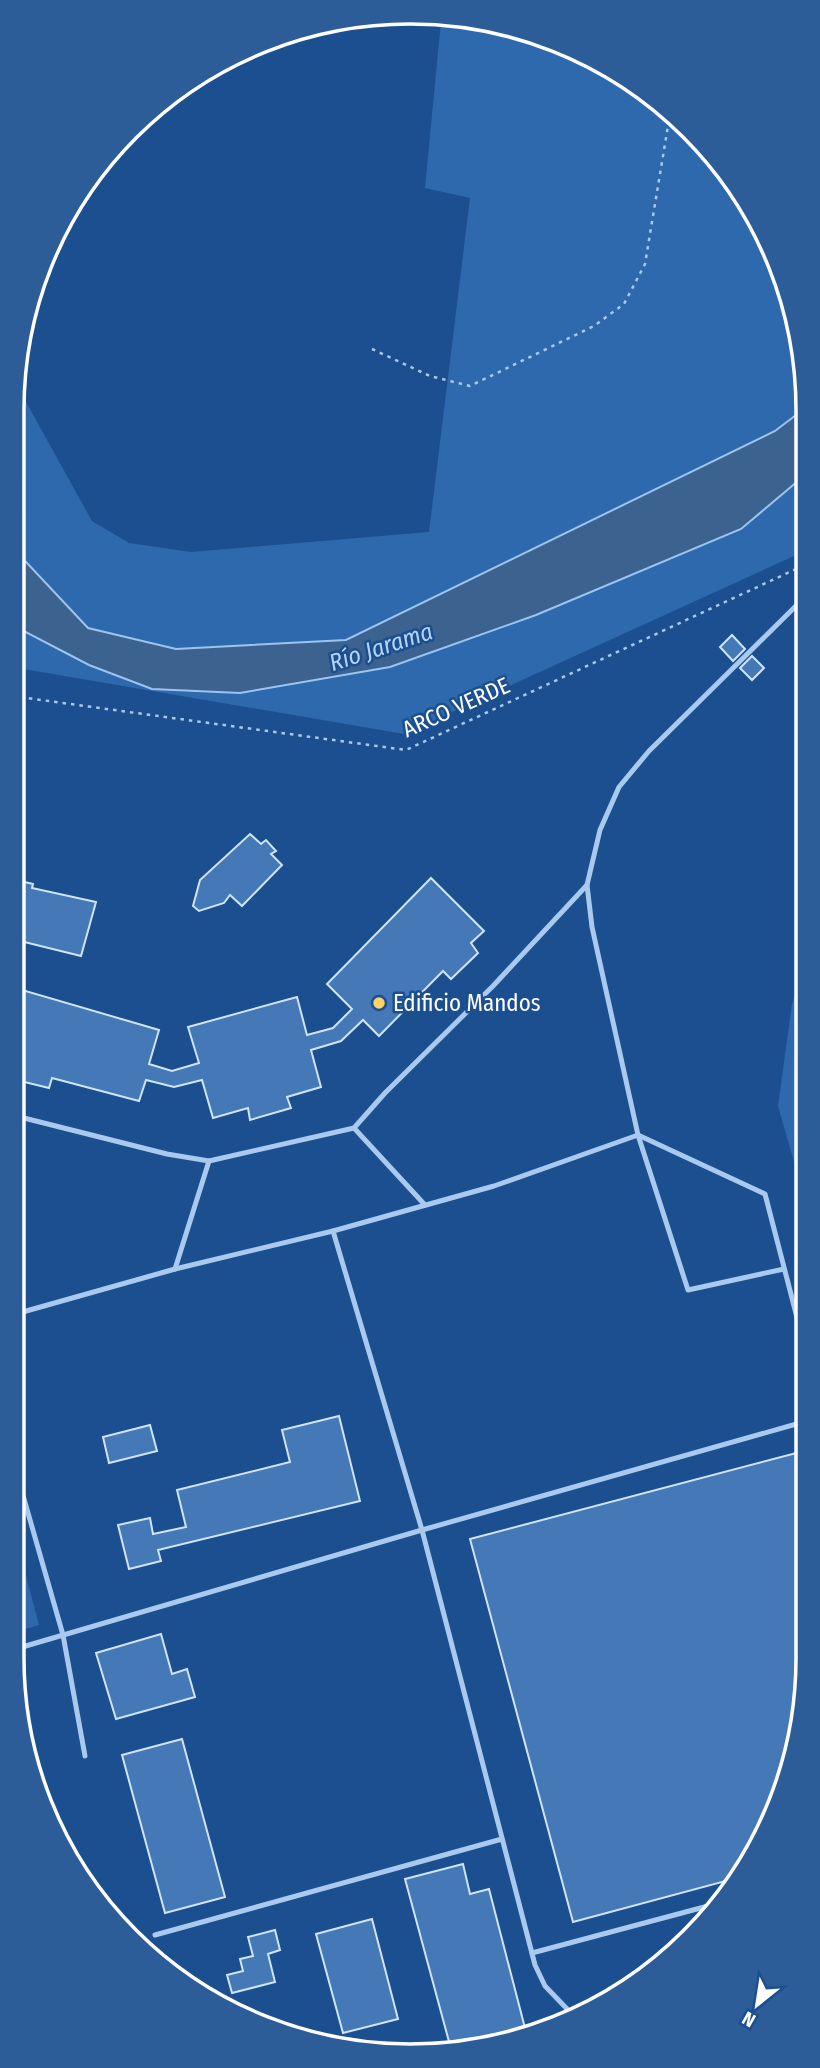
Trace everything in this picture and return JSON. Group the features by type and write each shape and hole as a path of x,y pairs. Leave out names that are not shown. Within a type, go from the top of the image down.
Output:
{"lane":[{"path":"784,1269 688,1290 638,1135 592,927 587,885 600,830 619,787 649,751 796,606"},
{"path":"24,1118 167,1154 209,1161 354,1128 587,885"},
{"path":"354,1128 425,1205"},
{"path":"24,1311 175,1269 333,1231 494,1186 638,1135 765,1194 796,1314"},
{"path":"175,1269 209,1161"},
{"path":"333,1231 422,1530 532,1954 545,1986 567,2010"},
{"path":"24,1646 796,1424"},
{"path":"24,1499 63,1635 85,1756"},
{"path":"155,1935 502,1839"},
{"path":"532,1954 704,1907"}],"path":[{"path":"372,349 430,376 470,386 594,326 624,304 645,264 668,124"},
{"name":"ARCO VERDE","path":"24,698 406,750 796,570"}],"shaded area":[{"path":"441,26 510,38 581,64 645,104 683,137 716,175 744,217 766,262 782,310 795,385 796,555 404,734 24,669 24,399 92,521 129,543 191,552 429,532 470,198 425,188"},
{"path":"796,991 796,1169 778,1106"},
{"path":"24,1568 39,1625 24,1629"}],"water":[{"name":"Río Jarama","path":"796,415 796,483 741,529 536,615 390,667 240,693 152,689 89,665 24,631 24,560 88,628 176,649 346,640 775,431"}],"building":[{"path":"732,635 745,649 733,661 720,647"},
{"path":"752,656 764,668 752,680 740,668"},
{"path":"250,834 261,844 266,840 276,851 271,854 282,865 242,906 230,895 224,903 199,911 193,906 200,880"},
{"name":"Edificio Mandos","path":"431,878 484,931 471,943 478,953 451,979 443,971 379,1036 363,1020 341,1041 311,1050 321,1087 287,1097 291,1108 250,1120 248,1108 213,1118 202,1080 174,1087 146,1080 139,1101 52,1078 49,1088 24,1082 24,991 159,1030 149,1064 172,1071 199,1063 188,1027 297,997 307,1035 333,1028 352,1009 327,984"},
{"path":"24,882 33,884 32,888 96,902 81,956 24,942"},
{"path":"339,1416 360,1501 158,1550 161,1561 129,1569 118,1525 150,1518 153,1534 186,1527 177,1490 290,1462 282,1430"},
{"path":"150,1425 157,1451 109,1463 103,1437"},
{"path":"796,1453 796,1658 788,1733 766,1806 744,1851 724,1881 573,1922 470,1539"},
{"path":"161,1634 172,1674 187,1669 195,1697 116,1719 96,1653"},
{"path":"182,1739 225,1897 165,1913 122,1755"},
{"path":"463,1864 470,1894 489,1889 524,2026 449,2041 405,1879"},
{"path":"372,1919 398,2019 343,2033 316,1934"},
{"path":"275,1930 280,1950 268,1954 275,1982 232,1993 227,1975 243,1971 240,1959 253,1956 248,1937"}],"place":[{"name":"Edificio Mandos","path":"379,1003"}]}
